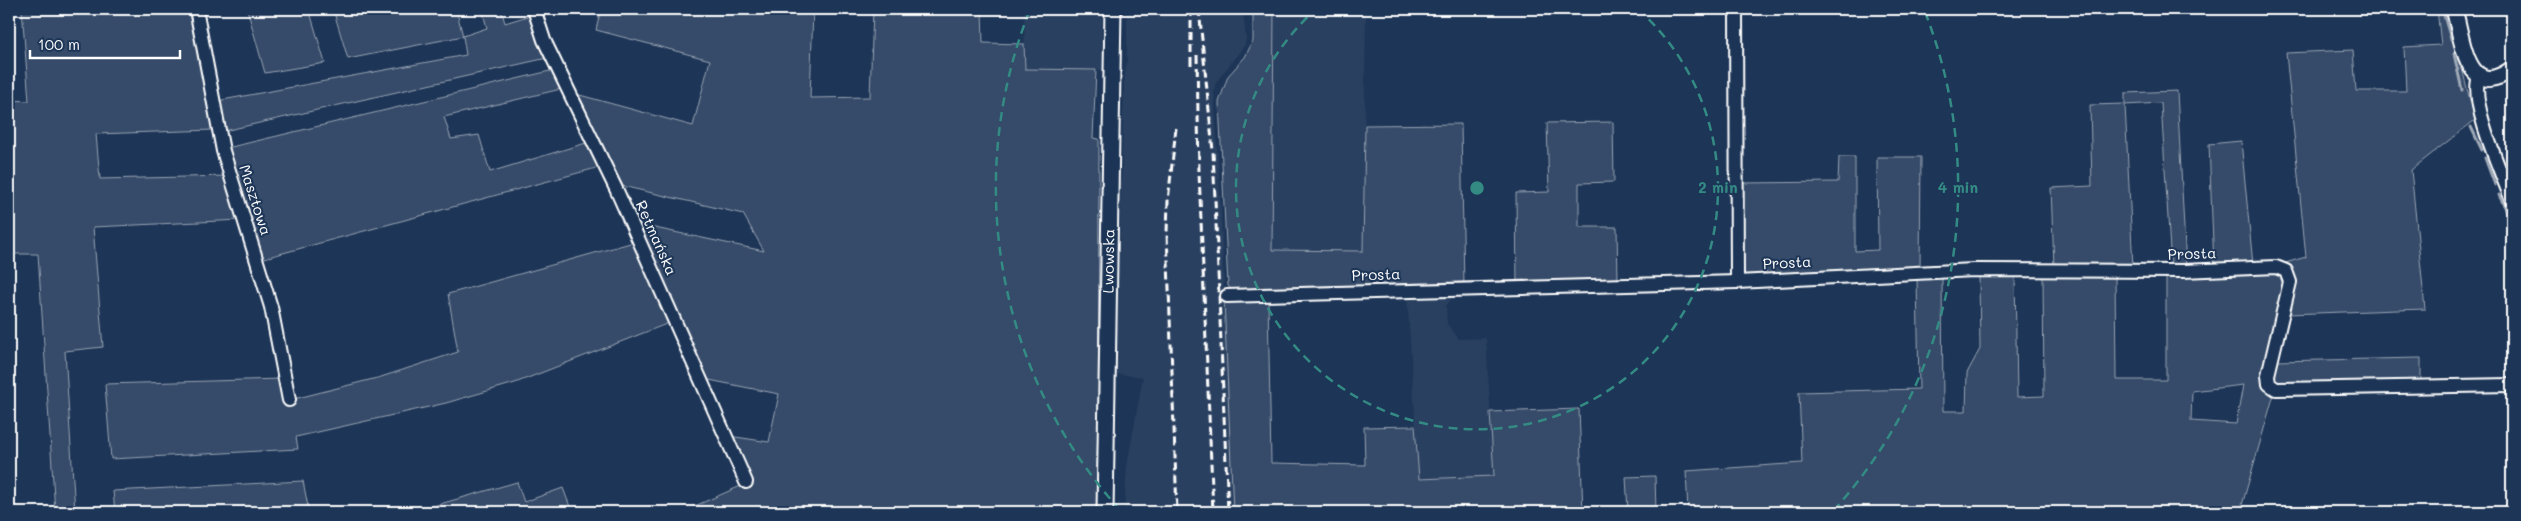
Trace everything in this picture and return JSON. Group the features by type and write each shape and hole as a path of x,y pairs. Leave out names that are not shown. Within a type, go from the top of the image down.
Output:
{"main road":[{"name":"Lwowska","path":"1106,512 1113,9"},
{"path":"2454,9 2470,65 2479,76 2493,79 2512,68"}],"street":[{"name":"Masztowa","path":"196,9 223,151 271,307 289,400"},
{"name":"Retmańska","path":"534,9 544,40 621,200 746,482"},
{"path":"1736,9 1736,282"},
{"path":"2479,76 2477,85 2482,117 2512,201"},
{"name":"Prosta","path":"1227,296 1736,282 1945,271 2183,271 2276,267 2286,271 2290,282 2268,375 2269,384 2276,389 2512,385"}],"shaded area":[{"path":"22,9 188,9 214,130 96,134 100,179 228,176 241,220 93,227 103,347 65,351 75,512 55,512 38,254 9,254 9,100 29,101"},
{"path":"247,9 309,9 325,63 265,73"},
{"path":"333,9 456,9 463,36 348,59"},
{"path":"482,9 501,9 505,23 531,15 547,58 224,131 217,101 466,55 463,36 487,28"},
{"path":"601,9 813,9 810,98 870,97 873,9 982,9 983,43 1024,44 1025,69 1096,70 1093,138 1099,139 1098,512 681,512 743,485 729,436 769,442 779,394 704,379 636,224 764,251 743,214 618,185 576,94 693,126 710,60 596,30"},
{"path":"1024,9 1102,9 1102,70 1025,69"},
{"path":"1127,9 1243,9 1246,40 1244,46 1220,77 1215,85 1214,93 1220,190 1233,512 1124,512 1127,466 1143,377 1116,374 1124,84 1127,59"},
{"path":"1253,9 1274,9 1272,250 1363,251 1365,125 1461,124 1464,287 1235,292 1228,286 1219,102 1228,76 1245,57 1253,41"},
{"path":"1274,9 1366,9 1363,251 1272,250"},
{"path":"2437,9 2447,9 2475,120 2411,170 2425,309 2288,314 2293,299 2294,280 2278,265 2306,257 2286,53 2353,50 2356,91 2406,91 2404,47 2441,45"},
{"path":"554,70 561,89 444,117 451,139 479,135 490,172 586,143 600,167 261,259 227,148"},
{"path":"2177,91 2186,268 2171,267 2161,103 2125,105 2133,268 2054,267 2051,188 2092,186 2090,105 2125,104 2125,93"},
{"path":"1613,122 1614,182 1579,183 1579,227 1617,227 1618,282 1517,285 1516,193 1549,192 1547,123"},
{"path":"2241,141 2253,265 2214,267 2209,144"},
{"path":"1839,157 1855,157 1855,251 1878,250 1877,157 1921,157 1920,268 1746,276 1742,269 1742,183 1838,182"},
{"path":"634,242 669,323 515,383 446,403 296,437 298,449 111,459 105,384 281,379 294,399 381,377 458,352 448,294"},
{"path":"2279,270 2285,276 2263,382 2274,394 2240,512 1688,512 1686,471 1802,463 1799,392 1919,389 1917,277 1942,277 1943,411 1966,411 1967,373 1980,349 1979,275 2015,275 2017,397 2044,396 2043,275 2115,274 2116,380 2166,380 2166,275","holes":["2243,385 2236,424 2191,421 2192,391"]},
{"path":"1456,293 1446,306 1447,324 1459,339 1486,338 1494,476 1419,479 1407,295"},
{"path":"1224,299 1268,299 1271,463 1365,465 1364,427 1415,426 1419,479 1494,476 1490,412 1579,409 1583,512 1233,512"},
{"path":"2421,358 2421,382 2276,384 2271,378 2275,361"},
{"path":"1655,476 1656,512 1628,512 1626,477"},
{"path":"303,481 309,512 115,512 113,491"},
{"path":"517,482 524,502 563,488 572,512 412,512"}],"waterway":[{"path":"2442,9 2451,39"},
{"path":"2454,54 2462,90"},
{"path":"2471,127 2482,150"},
{"path":"2485,158 2495,185"},
{"path":"2499,195 2509,215"}],"railway":[{"path":"1191,9 1191,65"},
{"path":"1199,9 1213,151 1228,512"},
{"path":"1197,55 1199,172 1213,512"},
{"path":"1176,128 1168,201 1167,233 1177,512"}]}
